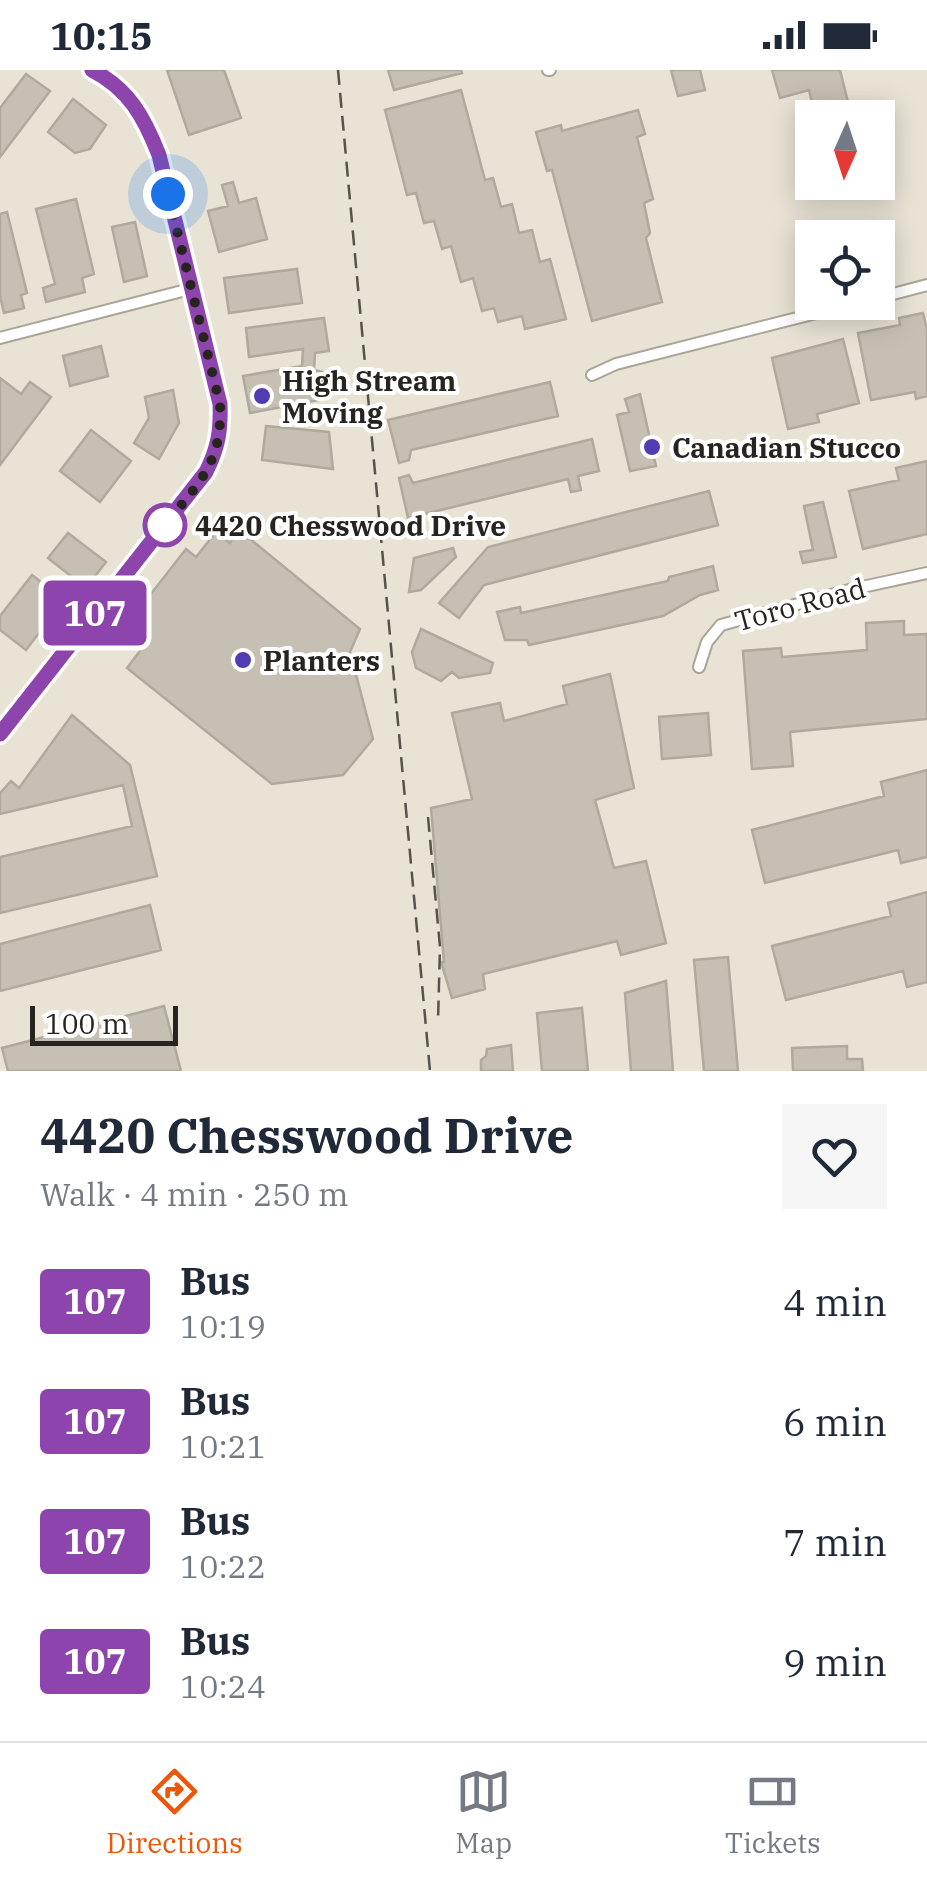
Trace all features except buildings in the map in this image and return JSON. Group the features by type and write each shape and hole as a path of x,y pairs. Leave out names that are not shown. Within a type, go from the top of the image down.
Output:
{"street":[{"path":"0,734 206,472 217,451 221,431 220,404 159,155 146,122 119,87 92,70"},
{"path":"895,293 927,285"},
{"path":"0,338 190,289"},
{"path":"592,375 616,364 795,319"},
{"name":"Toro Road","path":"699,668 707,642 721,625 927,572"}],"railway":[{"path":"338,70 430,1071"},
{"path":"428,817 440,947 438,1021"}],"bus line":[{"name":"107","path":"0,734 206,472 217,451 221,431 220,404 159,155 133,102 108,78 92,70"}],"place":[{"name":"High Stream Moving","path":"262,396"},
{"name":"Canadian Stucco","path":"652,447"},
{"name":"4420 Chesswood Drive","path":"165,525"},
{"name":"Planters","path":"243,660"}],"route":[{"path":"165,525 162,529 206,472 217,451 221,431 220,404 168,194"}]}
